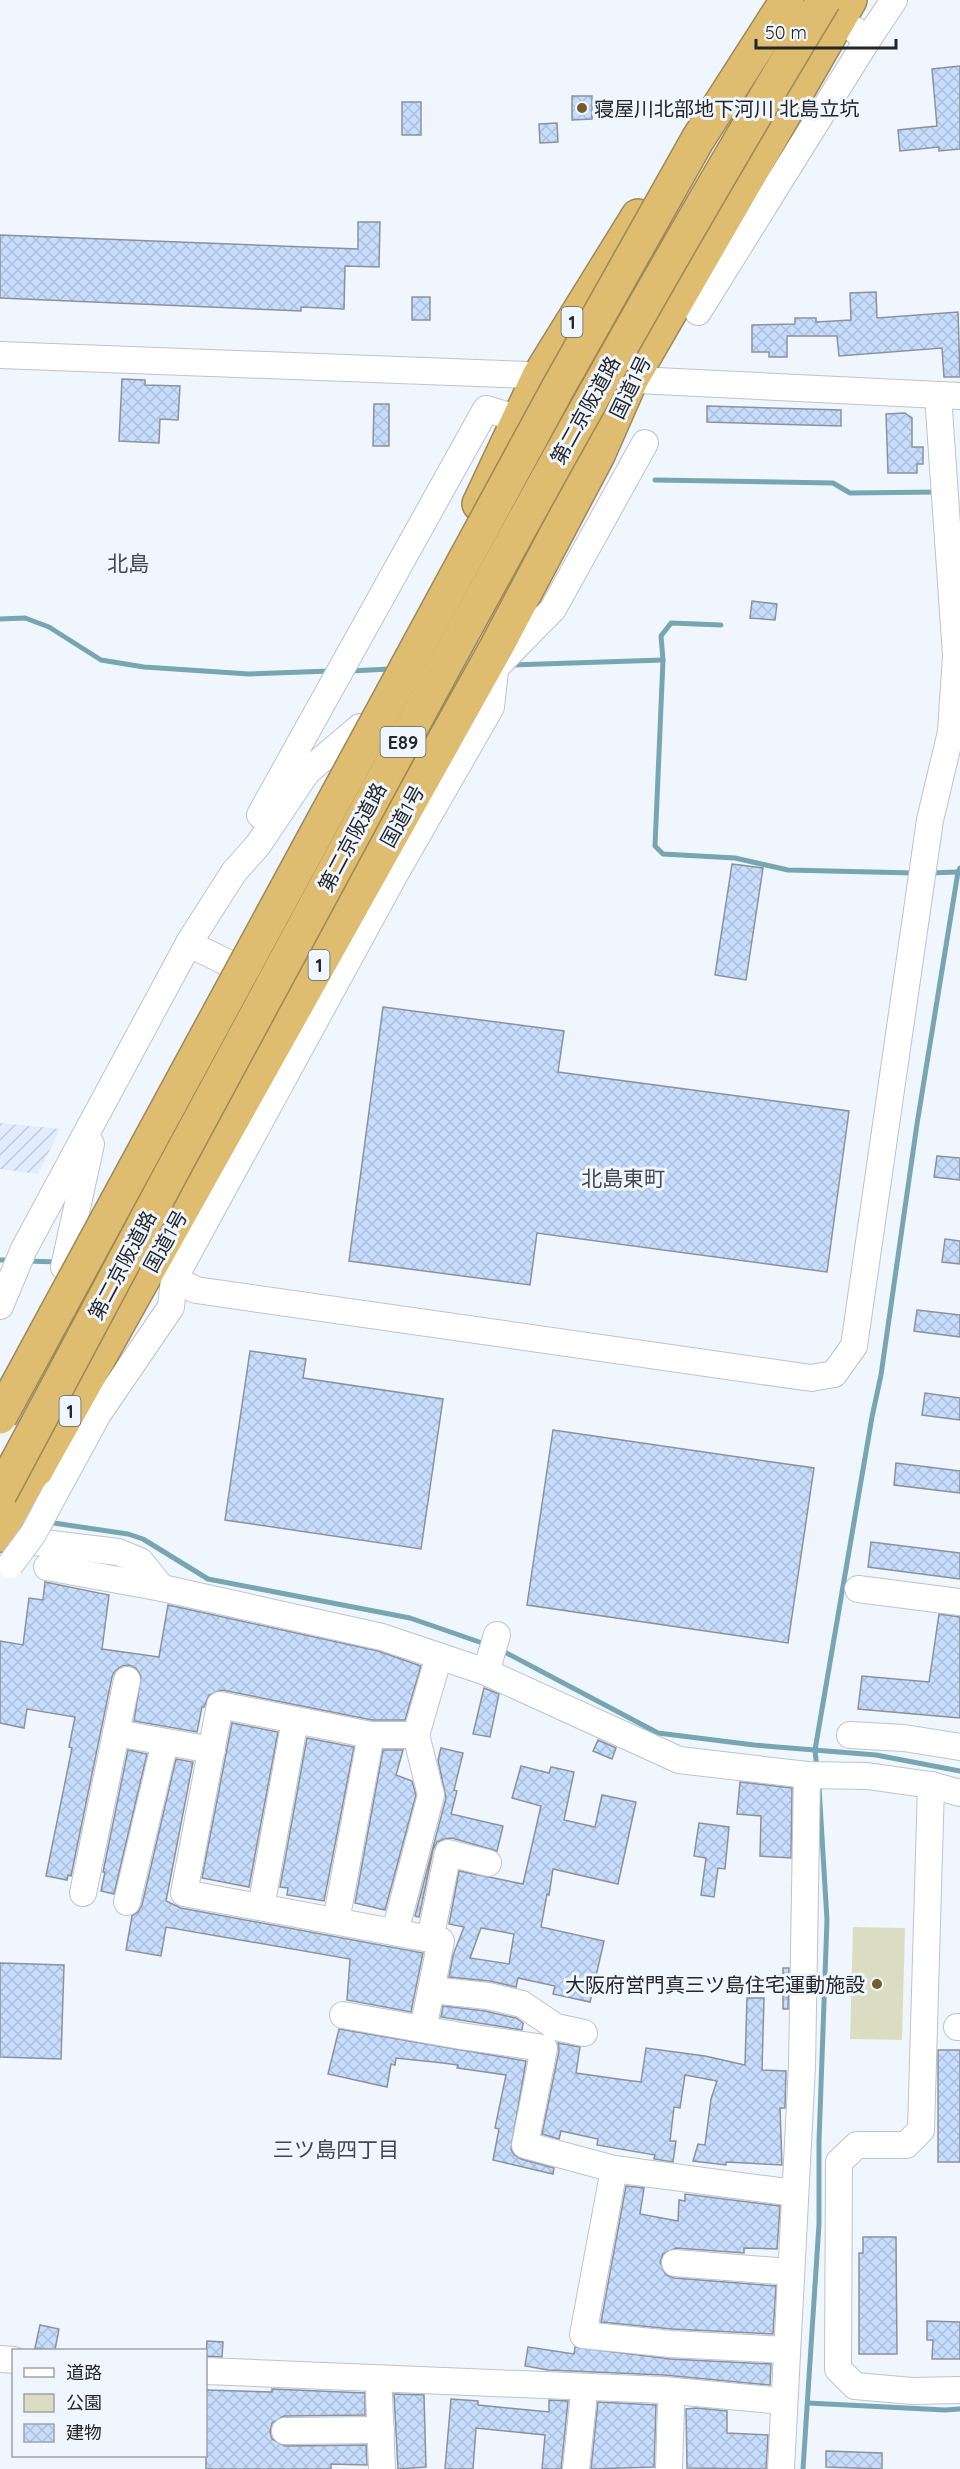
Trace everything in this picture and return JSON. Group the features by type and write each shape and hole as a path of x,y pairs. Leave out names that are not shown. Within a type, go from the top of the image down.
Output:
{"highway":[{"name":"1","path":"0,1390 64,1267 148,1136 360,727 458,548 540,376 771,0"},
{"name":"第二京阪道路","path":"0,1417 564,377 698,139 787,0"},
{"name":"第二京阪道路","path":"4,1535 204,1110 577,424 728,158 838,6"},
{"name":"国道1号","path":"4,1535 134,1296 384,871 598,455 631,380 838,6"}],"street":[{"path":"810,0 838,6 868,39"},
{"path":"698,312 894,0"},
{"path":"0,355 949,395 956,655 951,732 930,820 854,1346 834,1374 811,1378 196,1290 175,1282 146,1297 134,1296"},
{"path":"234,872 237,860 254,825 486,409 506,415"},
{"path":"491,662 553,609 634,449"},
{"path":"0,1306 18,1264 189,944 234,872 258,845 307,772 360,727"},
{"path":"4,1535 33,1534 98,1414 171,1307 175,1282 384,871 364,865 350,886 304,981 280,989 189,944"},
{"path":"64,1267 98,1116"},
{"path":"4,1535 118,1552 140,1561 162,1588"},
{"path":"46,1567 162,1588 382,1637 486,1672 679,1760 807,1775 867,1776 931,1785 960,1793"},
{"path":"858,1589 960,1602"},
{"path":"486,1672 497,1635"},
{"path":"394,1932 431,1795 416,1735 439,1656"},
{"path":"83,1893 127,1680"},
{"path":"416,1735 370,1735 220,1705 184,1893 441,1941 423,2030"},
{"path":"261,1907 295,1720"},
{"path":"116,1733 212,1750"},
{"path":"336,1921 370,1735"},
{"path":"867,1776 858,1735 904,1738 960,1747"},
{"path":"127,1902 165,1742"},
{"path":"781,2469 802,2066 807,1775"},
{"path":"931,1785 921,2130 906,2145 857,2145 839,2162 838,2369 855,2386 912,2391 960,2390"},
{"path":"430,1939 448,1853 488,1863"},
{"path":"431,1990 488,1996 522,2004 556,2027 584,2033"},
{"path":"343,2015 423,2030 544,2048 525,2145 614,2169 794,2193"},
{"path":"614,2169 583,2335 671,2344 786,2350"},
{"path":"675,2263 790,2272"},
{"path":"207,2371 663,2390 783,2401"},
{"path":"380,2395 382,2469"},
{"path":"576,2469 583,2403"},
{"path":"669,2469 671,2408"},
{"path":"285,2431 381,2430"}],"shaded area":[{"path":"0,1123 60,1129 38,1174 0,1169"}],"green space":[{"name":"大阪府営門真三ツ島住宅運動施設","path":"853,1927 905,1928 902,2040 850,2039"}],"building":[{"path":"960,66 960,149 939,151 939,147 900,151 898,130 937,126 932,69"},
{"name":"寝屋川北部地下河川 北島立坑","path":"572,96 592,96 592,119 572,120"},
{"path":"402,102 421,102 421,135 402,135"},
{"path":"557,123 558,142 540,143 539,124"},
{"path":"358,222 380,222 379,267 345,266 344,309 301,307 301,311 0,298 0,235 358,249"},
{"path":"876,292 877,318 958,312 960,377 944,377 942,348 839,356 837,336 787,336 787,357 769,357 769,352 752,352 752,325 795,324 795,318 816,318 816,322 851,320 850,293"},
{"path":"412,297 430,297 430,320 412,320"},
{"path":"122,379 145,380 145,385 180,386 178,420 160,419 159,443 119,441"},
{"path":"374,404 389,404 389,446 373,446"},
{"path":"707,406 841,410 841,426 707,422"},
{"path":"905,413 912,418 912,447 923,447 923,464 917,464 917,473 888,473 886,414"},
{"path":"752,601 777,604 775,620 750,618"},
{"path":"732,864 763,868 746,980 715,975"},
{"path":"383,1007 564,1031 558,1072 849,1111 827,1272 537,1233 530,1285 349,1261"},
{"path":"937,1156 960,1158 960,1180 934,1177"},
{"path":"945,1239 960,1241 960,1264 942,1262"},
{"path":"917,1310 960,1315 960,1337 914,1331"},
{"path":"250,1351 306,1359 303,1378 443,1399 421,1549 225,1520"},
{"path":"925,1393 960,1398 960,1420 922,1415"},
{"path":"553,1430 814,1468 788,1643 527,1605"},
{"path":"896,1463 960,1471 960,1493 894,1485"},
{"path":"871,1542 960,1553 960,1579 868,1567"},
{"path":"45,1582 109,1595 102,1649 159,1657 168,1605 378,1651 421,1666 405,1720 372,1720 222,1690 209,1695 202,1707 197,1732 134,1721 141,1676 136,1668 129,1665 122,1666 115,1671 112,1677 71,1876 68,1875 67,1880 46,1876 72,1748 69,1747 75,1717 27,1709 24,1728 0,1723 0,1641 23,1645 29,1598 43,1600"},
{"path":"939,1614 960,1617 960,1718 858,1709 862,1676 929,1682"},
{"path":"484,1688 499,1694 490,1737 473,1734"},
{"path":"232,1723 278,1732 249,1887 202,1878"},
{"path":"307,1738 354,1747 324,1901 287,1895 288,1888 280,1887"},
{"path":"598,1740 616,1748 612,1759 593,1751"},
{"path":"441,1748 463,1753 451,1814 503,1826 497,1851 452,1838 437,1842 433,1850 419,1917 415,1916 446,1798 438,1760"},
{"path":"128,1750 147,1754 114,1894 101,1891"},
{"path":"383,1750 403,1750 396,1775 412,1781 416,1795 385,1910 355,1903"},
{"path":"176,1759 193,1762 166,1901 181,1908 423,1953 411,2012 347,2000 350,1959 166,1927 161,1956 126,1950 132,1916 142,1905"},
{"path":"521,1766 549,1773 551,1767 574,1772 564,1820 595,1827 602,1795 636,1802 618,1884 553,1869 549,1895 547,1894 541,1927 604,1941 590,2002 553,1994 555,1986 518,1978 516,1987 490,1981 449,1977 453,1955 464,1927 449,1924 459,1871 523,1884 541,1806 512,1798","holes":["481,1928 514,1934 509,1964 470,1958"]},
{"path":"740,1782 792,1788 791,1858 760,1856 761,1816 737,1814"},
{"path":"699,1823 729,1827 725,1869 718,1868 714,1897 701,1895 706,1858 694,1856"},
{"path":"0,1963 64,1965 61,2059 0,2057"},
{"path":"783,1968 789,1968 788,2009 783,2009"},
{"path":"747,1998 764,1998 762,2070 786,2071 785,2108 780,2108 782,2165 726,2162 726,2165 693,2161 698,2144 705,2145 711,2099 717,2081 685,2075 680,2108 674,2107 670,2141 676,2141 673,2162 654,2159 655,2155 597,2145 598,2139 561,2131 559,2139 542,2134 559,2051 558,2043 580,2047 576,2073 641,2082 646,2048 705,2056 745,2065"},
{"path":"443,2006 485,2011 516,2018 523,2023 522,2030 441,2017"},
{"path":"339,2029 526,2061 511,2149 514,2155 521,2159 554,2168 553,2174 493,2160 499,2129 495,2128 506,2075 457,2068 458,2065 396,2058 395,2065 391,2064 387,2087 328,2074"},
{"path":"938,2050 960,2050 960,2162 938,2162"},
{"path":"626,2186 644,2188 640,2214 678,2221 679,2200 685,2201 685,2194 780,2206 777,2249 744,2248 744,2253 676,2248 663,2254 660,2262 666,2275 674,2278 776,2286 773,2334 672,2329 601,2322"},
{"path":"863,2237 896,2237 897,2354 859,2354 859,2253 863,2253"},
{"path":"927,2321 960,2322 960,2359 932,2359 933,2340 927,2340"},
{"path":"40,2325 59,2329 55,2349 35,2348"},
{"path":"207,2341 223,2342 222,2357 207,2356"},
{"path":"528,2347 574,2354 575,2347 670,2359 771,2364 770,2385 664,2375 548,2370 525,2366"},
{"path":"272,2389 365,2393 365,2415 284,2416 272,2423 270,2432 272,2439 285,2446 366,2445 367,2465 331,2464 331,2469 206,2469 207,2390 272,2392"},
{"path":"394,2394 424,2395 426,2467 398,2469"},
{"path":"451,2399 478,2401 478,2405 549,2412 549,2400 568,2401 561,2469 542,2469 545,2435 476,2428 473,2469 445,2469"},
{"path":"598,2402 656,2405 654,2467 591,2469"},
{"path":"686,2409 727,2411 727,2433 768,2435 766,2469 687,2468"},
{"path":"826,2451 882,2453 882,2469 826,2467"}],"waterway":[{"path":"655,480 833,483 850,493 938,492"},
{"path":"0,619 25,618 49,627 101,660 144,667 249,674 331,671"},
{"path":"721,625 671,623 661,636 663,660 655,846 663,854 735,858 788,870 914,873"},
{"path":"511,665 663,660"},
{"path":"349,671 391,669"},
{"path":"817,1769 815,1750 881,1375 917,1124 960,868"},
{"path":"929,873 958,872"},
{"path":"0,1260 11,1260"},
{"path":"26,1261 59,1262"},
{"path":"47,1522 128,1534 143,1539 208,1579 410,1618 488,1645"},
{"path":"499,1649 658,1733 754,1745 876,1755 960,1771"},
{"path":"803,2469 819,2224 819,2141 827,1920 819,1787"},
{"path":"808,2403 960,2409"}],"place":[{"name":"寝屋川北部地下河川 北島立坑","path":"582,108"},
{"name":"大阪府営門真三ツ島住宅運動施設","path":"877,1984"}],"district":[{"name":"北島","path":"128,563"},
{"name":"北島東町","path":"623,1178"},
{"name":"三ツ島四丁目","path":"336,2149"}]}
